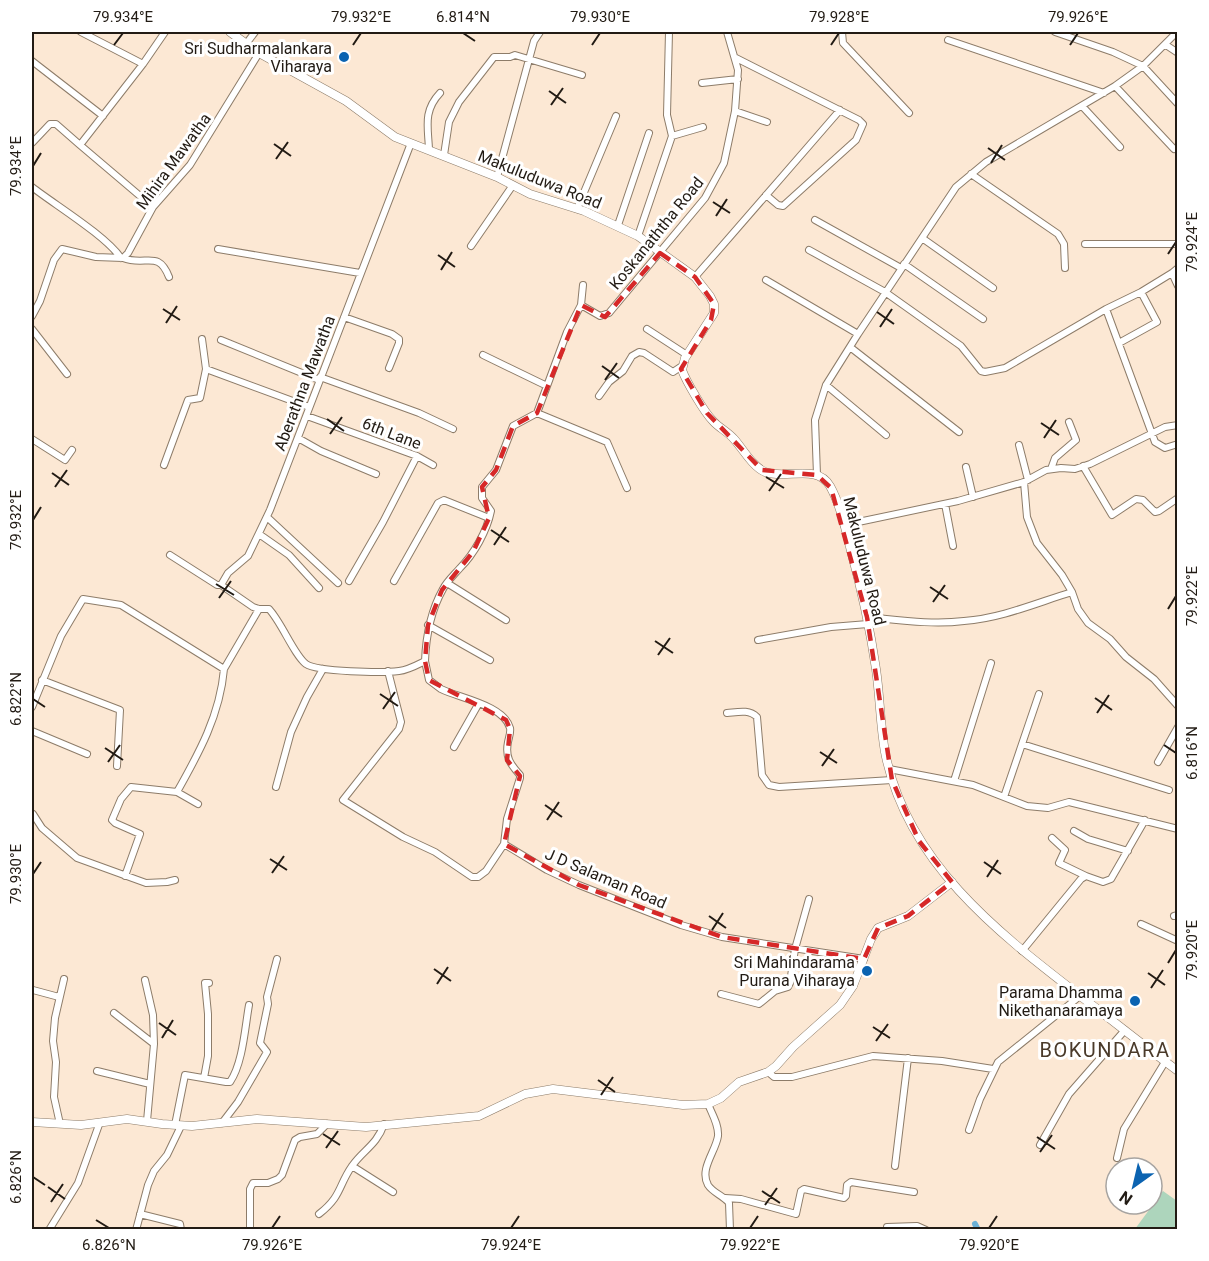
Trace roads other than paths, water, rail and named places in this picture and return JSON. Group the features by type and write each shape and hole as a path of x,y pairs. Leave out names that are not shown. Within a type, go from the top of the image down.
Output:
{"street":[{"path":"81,32 143,64"},
{"path":"80,145 165,32"},
{"name":"Makuluduwa Road","path":"230,32 259,53 346,101 383,129 411,143 497,177 530,194 618,225 638,236 695,277 710,296 714,304 714,313 682,366"},
{"path":"246,44 255,32"},
{"path":"497,177 534,41 540,32"},
{"path":"638,236 672,136 667,115 669,32"},
{"name":"Koskanaththa Road","path":"580,305 594,314 605,315 705,198 720,174 735,111 738,78 736,58 727,32"},
{"path":"842,32 843,43 909,113"},
{"path":"1055,32 1113,52 1143,66 1178,104"},
{"path":"682,366 682,373 707,413 729,434 757,467 770,473 818,475 815,420 826,385 956,187 986,162 1115,86 1143,66 1178,32"},
{"path":"948,40 1104,93"},
{"path":"1166,45 1178,53"},
{"name":"Mihira Mawatha","path":"122,258 128,253 153,207 190,165 259,53"},
{"path":"444,155 449,122 459,102 492,58 497,55 530,58 582,75"},
{"path":"736,58 840,110 863,124 856,140 783,206 778,205 766,195"},
{"path":"32,61 103,116"},
{"path":"702,83 738,78"},
{"path":"1115,86 1174,149"},
{"path":"429,149 428,110 440,93"},
{"path":"1082,106 1119,147"},
{"path":"695,277 840,110"},
{"path":"735,111 767,122"},
{"path":"577,209 616,116"},
{"path":"32,143 50,124 56,124 153,207"},
{"path":"672,136 703,127"},
{"path":"618,225 649,133"},
{"name":"Aberathna Mawatha","path":"221,585 228,573 248,556 267,517 411,143"},
{"path":"971,174 1058,234 1064,244 1065,268"},
{"path":"471,246 513,185"},
{"path":"32,187 89,229 122,258"},
{"path":"815,220 903,266 982,319"},
{"path":"922,238 993,288"},
{"path":"1085,244 1178,244"},
{"path":"32,316 54,260 62,249 96,257 159,261 164,264 169,277"},
{"path":"218,249 360,273"},
{"path":"809,250 885,292 961,346 981,371 985,372 1005,368 1141,292 1175,270 1178,286"},
{"path":"766,280 858,334"},
{"path":"388,671 401,722 399,729 343,800 403,837 435,852 472,877 478,877 486,871 504,844 507,819 520,775 507,760 510,729 506,720 497,712 442,689 429,680 425,661 428,625 447,583 473,552 489,518 491,511 482,498 482,487 496,470 513,426 537,413 567,332 580,305 583,285"},
{"path":"1119,343 1157,322 1141,292"},
{"path":"1107,309 1155,442 1165,448 1178,444"},
{"path":"344,317 392,334 399,339 389,368"},
{"path":"647,329 687,356"},
{"path":"32,330 67,374"},
{"path":"164,465 188,400 200,398 206,369 202,339"},
{"path":"220,340 418,413 453,429"},
{"path":"850,347 959,432"},
{"path":"599,396 609,382 622,371 632,356 639,352 673,372 682,366"},
{"path":"483,355 546,386"},
{"path":"206,369 309,407"},
{"path":"826,385 886,435"},
{"path":"537,413 607,442 627,488"},
{"name":"6th Lane","path":"307,416 417,456 434,465"},
{"path":"1051,470 1054,458 1076,440 1069,422"},
{"path":"844,525 973,497 1026,481 1051,470 1075,469 1165,427 1178,425"},
{"path":"298,438 321,451 376,474"},
{"path":"32,439 65,460 72,450"},
{"path":"1019,445 1026,481 1027,517 1037,543 1072,592 1077,609 1088,623 1110,639 1126,657 1154,679 1178,706"},
{"path":"349,580 383,522 417,456"},
{"path":"1083,466 1112,515 1136,499 1143,500 1155,512 1159,512 1178,498"},
{"path":"966,467 973,497"},
{"name":"Makuluduwa Road","path":"818,475 831,488 844,525 867,620 889,769 908,820 919,841 952,882 991,924 1022,951 1178,1071"},
{"path":"394,581 438,503 444,500 489,518"},
{"path":"945,504 953,546"},
{"path":"267,517 338,583"},
{"path":"259,534 289,555 319,588"},
{"path":"170,555 256,608 269,609 297,654 306,664 323,669 401,671 425,661"},
{"path":"447,583 506,620"},
{"path":"758,640 867,620 964,622 1026,609 1072,592"},
{"path":"32,707 61,636 83,599 121,605 224,669"},
{"path":"177,792 204,744 222,691 224,669 256,608"},
{"path":"428,625 490,660"},
{"path":"954,781 991,663"},
{"path":"276,788 291,732 323,669"},
{"path":"42,680 120,710 117,766"},
{"path":"1004,797 1039,694"},
{"path":"454,747 479,703"},
{"path":"727,713 746,711 757,717 762,775 769,785 779,787 892,780"},
{"path":"1158,762 1178,727"},
{"path":"32,731 87,754"},
{"path":"1022,744 1169,790"},
{"path":"889,769 973,784 1027,807 1048,808 1069,802 1178,829"},
{"path":"125,876 140,834 112,820 121,799 131,787 177,792 198,804"},
{"path":"33,814 42,828 77,858 146,883 175,880"},
{"path":"1052,838 1065,850 1059,863 1086,876 1103,882 1109,881 1146,820"},
{"path":"1074,831 1088,839 1128,851"},
{"name":"J D Salaman Road","path":"504,844 547,870 579,885 681,925 722,938 864,959"},
{"path":"1022,951 1081,879 1086,876"},
{"path":"32,1122 60,1124 127,1119 178,1126 257,1119 355,1127 479,1116 516,1097 543,1089 562,1089 683,1105 708,1104 721,1098 740,1082 768,1072 776,1066 793,1047 840,1005 853,986 878,928 908,916 952,882"},
{"path":"721,994 754,1004 762,1003 775,992 788,987 795,949 809,899"},
{"path":"1141,924 1178,941"},
{"path":"222,1123 238,1102 267,1052 260,1043 268,1004 267,997 277,959"},
{"path":"60,1124 54,1097 56,1062 53,1041 64,979"},
{"path":"145,980 153,1015 154,1044 147,1121"},
{"path":"204,1078 208,1056 208,1014 204,983 209,983"},
{"path":"33,990 59,997"},
{"path":"969,1130 993,1069 998,1062 1080,996"},
{"path":"136,1230 148,1185 154,1171 167,1155 178,1126 183,1077 187,1075 230,1082 241,1053 249,1005"},
{"path":"114,1013 154,1044"},
{"path":"1040,1145 1069,1094 1125,1030"},
{"path":"768,1072 774,1077 792,1077 866,1057 942,1060 993,1069"},
{"path":"895,1166 908,1058"},
{"path":"1118,1156 1124,1130 1166,1062"},
{"path":"97,1071 150,1084"},
{"path":"708,1104 718,1129 718,1137 706,1167 706,1176 708,1185 729,1203 730,1230"},
{"path":"49,1230 78,1183 100,1122"},
{"path":"250,1230 250,1189 253,1184 268,1183 278,1179 282,1175 295,1140 317,1134 327,1124"},
{"path":"319,1214 332,1204 352,1166 377,1140 384,1124"},
{"path":"352,1166 393,1192"},
{"path":"725,1198 741,1199 796,1214 801,1191 804,1190 844,1198 851,1182 914,1192"},
{"path":"140,1214 180,1224 181,1230"},
{"path":"887,1227 917,1226 926,1230"}],"waterway":[{"path":"975,1224 978,1230"}],"place":[{"name":"Sri Sudharmalankara Viharaya","path":"344,57"},
{"name":"Sri Mahindarama Purana Viharaya","path":"867,971"},
{"name":"Parama Dhamma Nikethanaramaya","path":"1135,1001"}],"district":[{"name":"BOKUNDARA","path":"1105,1050"}]}
